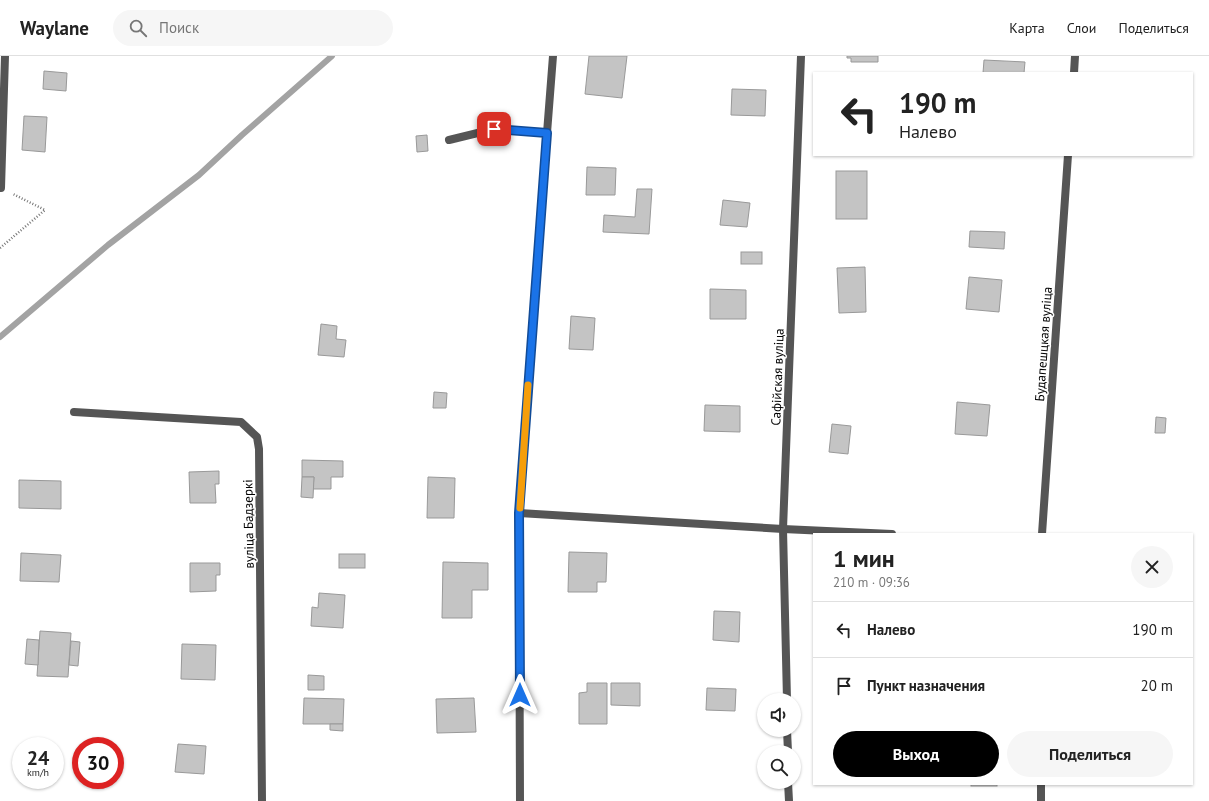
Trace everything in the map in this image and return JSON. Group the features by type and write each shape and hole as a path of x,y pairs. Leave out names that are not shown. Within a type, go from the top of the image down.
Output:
{"street":[{"path":"1,188 6,56"},
{"path":"520,801 519,513 553,56"},
{"name":"Сафійская вуліца","path":"787,693 783,529 801,56"},
{"path":"1074,72 1075,56"},
{"path":"449,140 494,129 547,133"},
{"name":"Будапешцкая вуліца","path":"1042,533 1068,156"},
{"name":"вуліца Бадзеркі","path":"74,412 241,422 257,437 259,449 262,801"},
{"path":"519,513 870,533"},
{"path":"1041,785 1041,801"},
{"path":"788,789 789,801"}],"path":[{"path":"0,248 45,210 1,188"}],"building":[{"path":"589,56 627,56 622,98 585,94"},
{"path":"847,56 878,56 878,62 851,62 851,58 847,58"},
{"path":"984,60 1025,62 1024,72 983,72"},
{"path":"44,71 67,73 66,91 43,89"},
{"path":"732,89 766,90 765,116 731,115"},
{"path":"24,116 47,117 45,152 22,150"},
{"path":"427,135 428,151 417,152 416,136"},
{"path":"587,167 616,168 615,195 586,195"},
{"path":"836,171 867,171 867,219 836,219"},
{"path":"637,189 652,189 649,234 603,232 604,215 635,217"},
{"path":"723,200 750,203 747,227 720,225"},
{"path":"970,231 1005,232 1004,249 969,247"},
{"path":"741,252 762,252 762,264 741,264"},
{"path":"865,267 866,312 839,313 837,268"},
{"path":"969,277 1002,280 999,312 966,309"},
{"path":"710,289 746,290 746,319 710,319"},
{"path":"571,316 595,318 593,350 569,349"},
{"path":"321,324 337,326 336,339 346,340 344,357 318,355"},
{"path":"434,392 447,393 446,408 433,408"},
{"path":"957,402 990,405 987,436 955,434"},
{"path":"705,405 740,406 740,432 704,431"},
{"path":"1156,417 1166,418 1165,433 1155,433"},
{"path":"832,424 851,426 848,454 829,452"},
{"path":"302,460 343,461 343,477 331,477 331,489 313,489 314,477 302,477"},
{"path":"219,471 219,484 215,484 216,503 190,503 189,472"},
{"path":"302,477 314,477 313,498 301,497"},
{"path":"428,477 455,478 454,518 427,518"},
{"path":"19,480 61,481 61,509 19,508"},
{"path":"569,552 607,553 606,582 597,582 597,592 568,592"},
{"path":"21,553 61,555 59,582 20,581"},
{"path":"339,554 365,554 365,568 339,568"},
{"path":"443,562 488,563 488,590 472,590 472,618 442,618"},
{"path":"190,563 220,563 220,575 216,575 216,591 190,592"},
{"path":"319,593 345,595 343,628 311,626 312,607 318,608"},
{"path":"714,611 740,612 739,642 713,640"},
{"path":"40,631 71,633 68,677 37,676"},
{"path":"27,639 39,640 38,665 25,664"},
{"path":"71,641 80,642 78,666 69,665"},
{"path":"182,644 216,645 215,680 181,679"},
{"path":"308,675 324,676 324,690 308,690"},
{"path":"587,683 607,683 607,724 579,724 579,693 587,692"},
{"path":"611,683 640,683 640,706 611,705"},
{"path":"707,688 736,689 735,711 706,710"},
{"path":"304,698 344,699 343,724 303,724"},
{"path":"474,698 476,732 437,733 436,699"},
{"path":"330,724 343,724 343,731 330,730"},
{"path":"178,744 206,746 204,774 175,772"},
{"path":"971,785 997,785 997,786"}],"waterway":[{"path":"0,337 108,245 199,175 332,56"}],"slow traffic":[{"path":"520,508 528,385"}],"route":[{"path":"494,129 547,133 519,513 520,695"}]}
